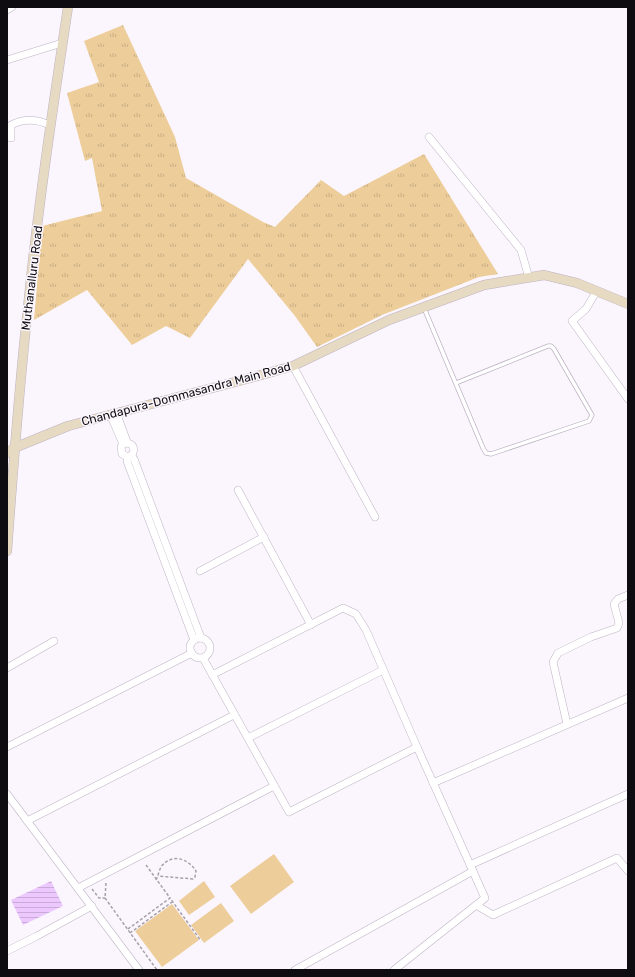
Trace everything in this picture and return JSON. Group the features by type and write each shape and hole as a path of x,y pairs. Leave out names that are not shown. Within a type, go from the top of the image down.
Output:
{"main road":[{"name":"Muthanalluru Road","path":"7,551 9,450 50,125 68,7"},
{"name":"Chandapura-Dommasandra Main Road","path":"9,450 68,426 293,366 389,320 484,285 544,275 577,284 628,304"}],"street":[{"path":"7,10 12,7"},
{"path":"7,60 62,43"},
{"path":"11,138 11,124 19,120 42,121 50,125"},
{"path":"429,137 521,250 529,278"},
{"path":"596,292 586,309 572,321 628,399"},
{"path":"293,366 374,517"},
{"path":"113,413 125,444"},
{"path":"125,444 132,444 134,448 134,452 130,456"},
{"path":"125,444 121,450 124,456 130,456 134,459 198,639"},
{"path":"238,490 311,625"},
{"path":"200,571 264,537"},
{"path":"567,724 554,662 558,653 591,637 617,628 619,623 614,604 618,599 628,595"},
{"path":"212,675 343,608 356,614 366,630 485,898 394,970"},
{"path":"203,658 209,653 210,645 205,639 198,639 191,644 190,649 192,653 194,656 203,658 289,812 417,747"},
{"path":"7,668 54,641"},
{"path":"7,747 192,653"},
{"path":"248,738 383,670"},
{"path":"433,783 628,698"},
{"path":"27,821 234,715"},
{"path":"78,888 274,786"},
{"path":"7,794 139,970"},
{"path":"295,970 471,868 628,794"},
{"path":"476,905 493,915 617,858 628,871"},
{"path":"7,951 92,906"}],"lane":[{"path":"424,307 483,448 486,453 491,454 589,421 592,415 551,346 456,383"}],"path":[{"path":"156,880 161,867 166,862 178,858 188,861 193,865 196,871 194,879 158,876"},
{"path":"146,865 201,941"},
{"path":"106,873 105,898 157,970"},
{"path":"87,883 99,898 105,898"},
{"path":"128,929 170,898"},
{"path":"130,933 172,902"}],"green space":[{"path":"123,25 175,137 186,178 263,222 275,227 321,180 344,196 424,154 498,274 479,277 382,315 317,347 295,316 248,259 190,338 166,326 132,345 87,290 34,320 42,226 102,211 92,158 85,161 67,93 99,82 84,41"},
{"path":"274,854 294,882 251,914 230,886"},
{"path":"204,881 215,897 189,915 179,901"},
{"path":"221,903 234,921 204,943 191,925"},
{"path":"172,904 199,940 162,967 135,931"}],"shaded area":[{"path":"51,881 63,906 23,925 11,900"}]}
